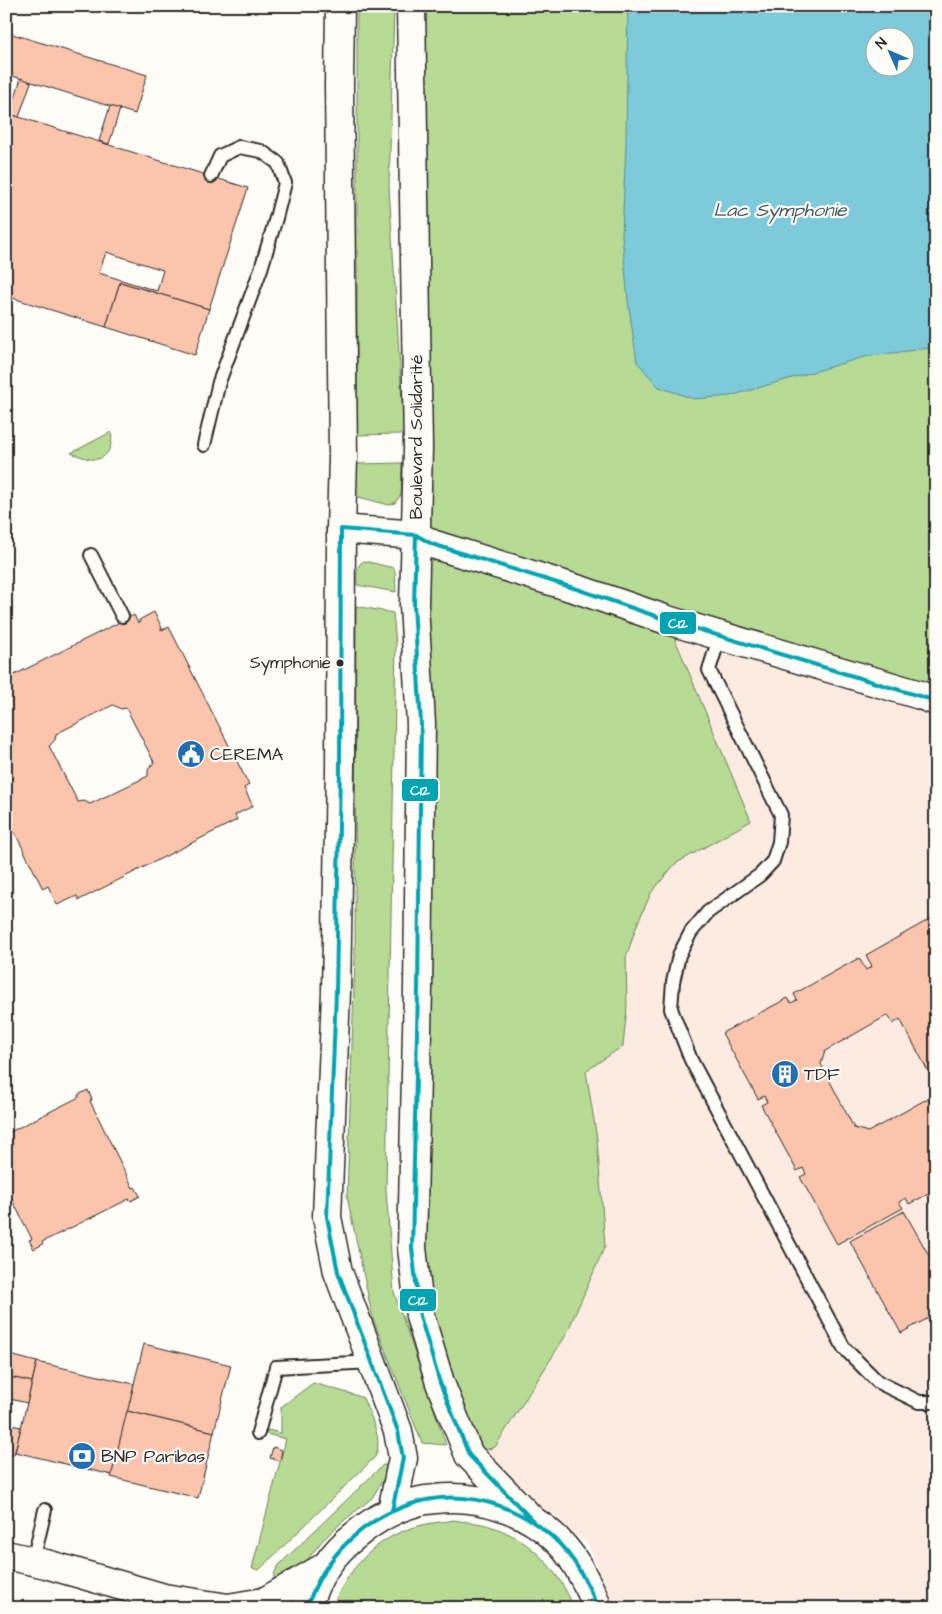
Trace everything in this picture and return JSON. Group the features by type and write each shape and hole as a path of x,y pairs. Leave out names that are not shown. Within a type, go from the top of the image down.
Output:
{"main road":[{"path":"340,6 339,105 343,457 340,758 336,982 327,1217 338,1272 398,1432 402,1458 392,1511"},
{"name":"Boulevard Solidarité","path":"411,6 418,448 414,605 421,724 418,989 412,1248 420,1316 440,1383 469,1455 533,1521"},
{"path":"341,529 416,535 432,544 571,587 666,620 936,701"},
{"path":"307,1608 310,1596 325,1567 347,1542 371,1522 418,1501 448,1498 478,1500 507,1508 533,1521 557,1540 577,1564 595,1597 597,1608"},
{"path":"6,1555 40,1562 164,1598 228,1608 264,1602 325,1567"},
{"path":"40,1562 126,1608"}],"lane":[{"path":"204,445 219,382 261,269 285,183 278,163 261,152 239,147 220,156 211,176"},
{"path":"91,555 122,616"},
{"path":"720,635 710,670 781,815 779,842 773,861 760,875 708,912 691,932 679,955 672,982 672,1009 691,1060 844,1348 878,1382 919,1402 936,1402"},
{"path":"258,1433 276,1367 373,1362"},
{"path":"40,1562 45,1510"}],"shaded area":[{"path":"415,6 936,6 936,1608 614,1608 588,1544 510,1483 494,1467 440,1371"}],"green space":[{"path":"357,6 394,6 389,187 404,434 357,435"},
{"path":"411,6 936,6 936,701 667,620 751,821 675,864 651,893 636,927 626,958 627,1007 623,1046 586,1071 597,1139 605,1246 566,1335 495,1447 469,1455 420,1316"},
{"path":"111,432 110,447 108,452 101,458 91,459 71,453"},
{"path":"402,463 401,495 395,503 389,505 355,496 356,464"},
{"path":"364,561 394,568 396,592 357,585 358,568"},
{"path":"356,606 393,613 396,643 386,1190 394,1292 446,1445 422,1443 373,1319 347,1197 355,956"},
{"path":"313,1383 363,1398 377,1435 378,1443 375,1457 259,1570 252,1568 286,1439 266,1434 268,1430 281,1433 281,1407"},
{"path":"383,1465 388,1465 386,1475 372,1498 322,1541 301,1568 272,1587 275,1572 279,1565"},
{"path":"454,1520 482,1524 498,1529 526,1544 538,1554 559,1579 574,1608 332,1608 347,1578 368,1553 381,1543 410,1528"}],"water":[{"name":"Lac Symphonie","path":"628,6 936,6 936,347 864,357 730,396 694,399 659,387 637,362 628,301 622,235 626,144"}],"building":[{"path":"6,32 147,75 135,114 6,74"},
{"path":"21,78 31,82 19,117 10,114"},
{"path":"110,106 120,109 109,144 99,141"},
{"path":"6,113 248,188 209,309 120,282 106,327 6,296","holes":["106,252 163,270 157,291 99,273"]},
{"path":"120,282 209,309 195,355 106,327"},
{"name":"CEREMA","path":"154,612 162,628 161,630 169,627 249,785 244,788 253,806 235,815 237,820 79,900 77,896 57,905 48,886 43,889 6,815 6,679 134,615 138,623 140,622 139,620","holes":["113,705 121,709 126,708 154,762 148,770 148,776 90,804 84,801 78,802 49,746 55,740 56,734"]},
{"name":"TDF","path":"932,918 936,926 936,1190 909,1204 906,1198 899,1202 903,1208 837,1244 800,1177 806,1174 803,1168 797,1171 761,1105 767,1102 764,1096 758,1099 722,1033 788,998 791,1003 797,1000 794,994 859,958 866,970 872,966 866,955","holes":["888,1015 893,1024 900,1019 935,1084 932,1096 868,1132 854,1128 821,1064 825,1051"]},
{"path":"88,1090 92,1100 90,1101 133,1188 135,1187 140,1196 131,1201 129,1199 42,1242 43,1244 34,1249 29,1240 32,1239 6,1188 6,1134 79,1097 78,1095"},
{"path":"904,1211 936,1268 936,1314 901,1333 850,1241"},
{"path":"144,1344 231,1365 214,1432 127,1411"},
{"path":"6,1354 37,1362 32,1382 6,1376"},
{"path":"37,1362 134,1384 112,1475 15,1452"},
{"path":"6,1376 32,1382 27,1403 6,1398"},
{"path":"127,1411 214,1432 198,1498 111,1477"},
{"path":"6,1417 8,1417 7,1424 21,1427 14,1455 6,1453"},
{"path":"273,1447 282,1450 280,1461 270,1458"}],"transit line":[{"name":"C12","path":"392,1511 403,1458 398,1431 338,1272 327,1217 336,992 340,768 341,529 416,535 432,544 580,590 667,620 936,701"},
{"name":"C12","path":"416,535 414,605 421,724 418,989 412,1248 420,1316 440,1383 469,1455 533,1521"},
{"name":"C12","path":"307,1608 314,1589 335,1555 364,1528 399,1508 418,1502 442,1498 465,1498 489,1502 512,1510 533,1522 552,1536 568,1553 588,1585 597,1608"}],"place":[{"name":"Symphonie","path":"340,663"},
{"name":"CEREMA","path":"191,754"},
{"name":"TDF","path":"785,1074"},
{"name":"BNP Paribas","path":"82,1456"}]}
